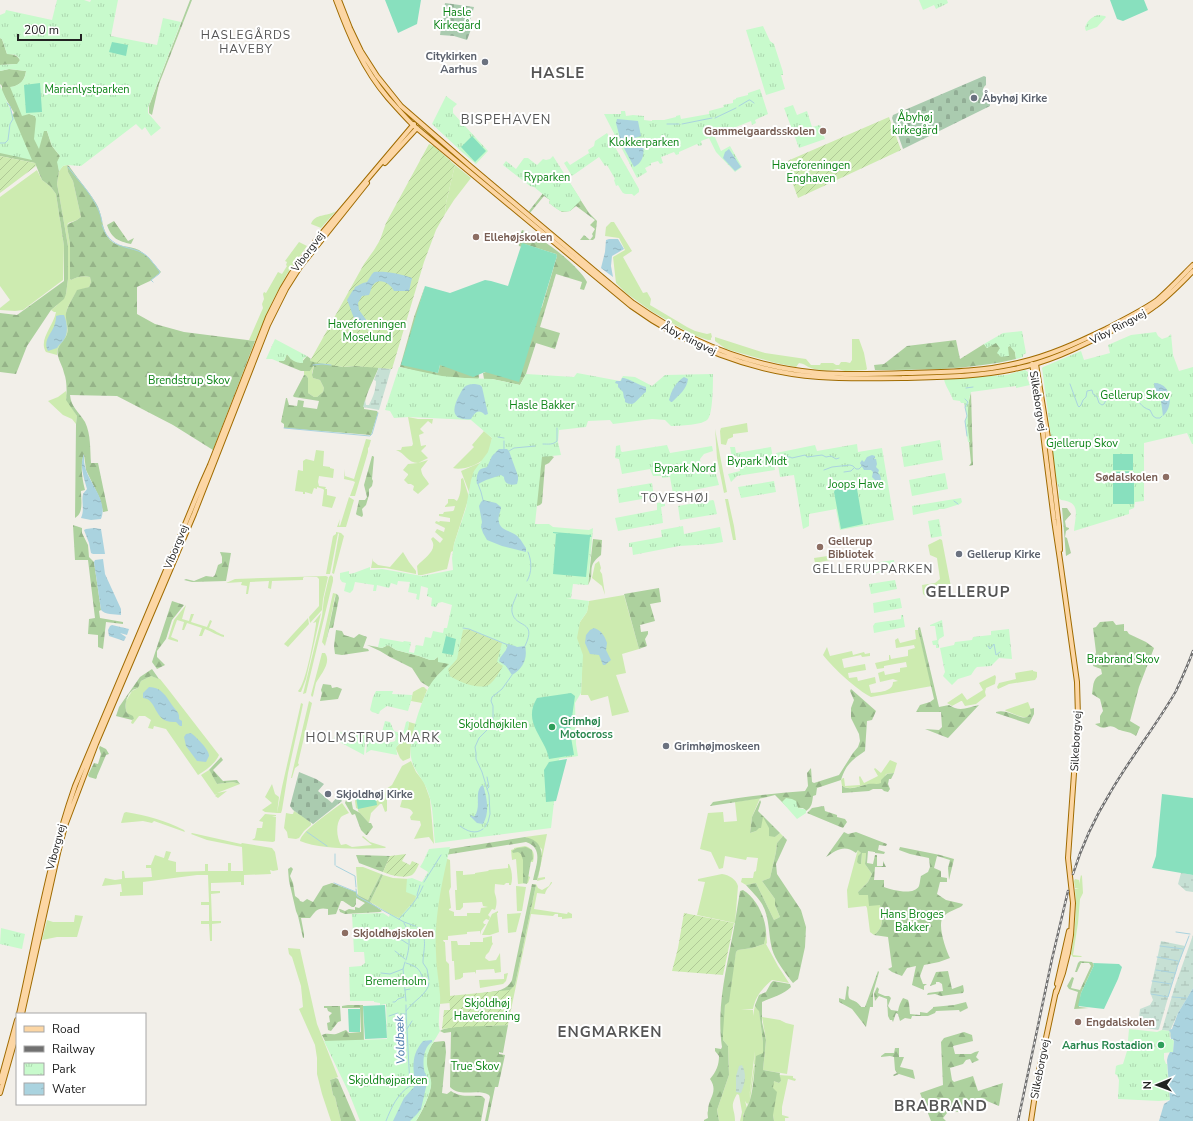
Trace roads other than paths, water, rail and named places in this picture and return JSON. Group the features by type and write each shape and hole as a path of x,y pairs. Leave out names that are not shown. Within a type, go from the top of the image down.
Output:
{"main road":[{"name":"Åby Ringvej","path":"338,0 354,36 374,73 394,98 477,173 633,303 682,333 723,351 747,359 810,372 889,374 965,371 1003,366 1033,359"},
{"name":"Åby Ringvej","path":"338,0 351,38 370,73 387,98 413,125 631,306 670,331 718,354 749,364 779,372 817,377 881,378 958,376 1004,371 1034,364"},
{"name":"Viborgvej","path":"19,1013 55,850 78,779 210,465 273,306 291,274 310,246 413,125 419,122"},
{"name":"Viborgvej","path":"22,1013 65,826 96,744 194,514 271,319 286,289 304,260 377,171 417,128"},
{"name":"Viby Ringvej","path":"1033,359 1060,350 1080,341 1143,309 1165,293 1193,265"},
{"name":"Viby Ringvej","path":"1034,364 1078,348 1144,314 1161,302 1193,271"},
{"name":"Silkeborgvej","path":"1031,1121 1040,1064 1056,993 1064,973 1071,936 1073,903 1068,854 1078,700 1077,682 1033,359"},
{"path":"0,1082 16,1024"},
{"path":"0,1093 16,1037"}],"water":[{"path":"617,119 638,121 641,136 621,142 616,123"},
{"path":"642,142 642,160 634,167 624,148"},
{"path":"729,149 741,167 735,171 723,158 725,152"},
{"path":"618,239 624,249 612,256 611,266 613,277 601,268 606,240"},
{"path":"374,272 393,273 412,278 409,291 394,291 388,284 380,281 374,284 369,295 362,296 358,303 359,310 367,321 369,329 364,329 357,323 347,300 355,287 367,282"},
{"path":"64,315 67,324 65,338 57,348 48,351 46,347 47,340 54,327 56,316"},
{"path":"684,377 688,379 686,386 671,402 669,400 676,384"},
{"path":"622,378 646,387 646,392 633,404 625,402 623,392 618,387 618,384 615,383 616,381 621,381"},
{"path":"1154,383 1160,384 1168,391 1170,401 1169,407 1163,416 1161,401 1155,389"},
{"path":"475,384 482,387 488,414 485,415 477,412 471,419 459,418 456,416 454,409 457,399 465,386"},
{"path":"499,449 507,449 509,451 518,476 517,484 508,484 501,475 477,484 477,478 480,470 487,467 492,456"},
{"path":"84,454 85,468 101,500 103,513 101,519 91,520 81,518 83,512 83,494 87,489 82,467"},
{"path":"872,455 875,456 873,459 876,459 876,467 879,470 878,473 881,479 880,482 872,477 873,472 871,470 864,470 860,463 862,460 864,462 867,457"},
{"path":"483,500 496,503 501,507 498,518 501,527 514,534 521,540 526,548 526,552 502,546 487,540 481,527 482,522 479,506"},
{"path":"94,528 101,529 105,554 91,553 84,530"},
{"path":"103,559 105,574 121,609 121,615 107,614 101,610 94,562 95,560"},
{"path":"112,625 129,629 127,635 120,633 126,637 124,641 109,636 108,630"},
{"path":"594,628 599,630 607,643 606,650 611,660 605,665 603,665 599,655 590,654 585,643 586,635"},
{"path":"508,644 517,647 525,646 526,650 524,663 516,673 512,675 506,666 499,661"},
{"path":"149,687 160,690 165,695 178,713 179,719 182,721 182,726 176,722 169,722 163,719 159,716 151,702 148,699 143,698 143,693"},
{"path":"191,733 202,743 209,753 206,762 197,761 186,746 184,737 186,734"},
{"path":"483,785 487,800 487,815 483,824 477,823 470,816 471,815 474,817 476,813 478,793"},
{"path":"1193,988 1193,1121 1159,1121 1164,1104 1170,1100 1167,1060 1170,1052 1173,1052 1174,1041 1171,1039 1171,1033 1169,1030 1172,1029 1178,1013"},
{"path":"432,1040 424,1056 424,1069 429,1082 427,1083 421,1109 410,1121 393,1121 404,1098 415,1084 414,1061 416,1051 423,1041"}],"waterway":[{"path":"739,106 749,100 754,103"},
{"path":"0,143 5,143 8,140 10,124 13,119 10,106 7,103"},
{"path":"715,118 736,108"},
{"path":"682,124 712,118"},
{"path":"667,124 679,124"},
{"path":"68,167 84,186 93,200 102,222"},
{"path":"102,225 106,235 112,241 119,245 141,252 153,263"},
{"path":"153,282 151,280 160,272 154,264"},
{"path":"313,365 331,365"},
{"path":"1070,384 1079,407 1086,397 1087,391 1092,390 1093,394 1102,405 1108,396 1114,395 1121,391 1132,395 1142,406 1150,410 1156,418 1160,418 1162,416"},
{"path":"966,388 973,387"},
{"path":"965,399 968,402 965,407 967,416 965,421 967,436"},
{"path":"284,428 370,436 372,434 378,413"},
{"path":"543,444 552,444 557,441 557,428"},
{"path":"498,437 504,438"},
{"path":"504,441 504,449"},
{"path":"509,451 514,448 535,446"},
{"path":"782,457 792,458 805,455 807,457 822,455 826,457 831,456 836,459 839,458"},
{"path":"824,470 832,467 850,465 856,469 859,469 862,466"},
{"path":"844,472 851,471 854,468"},
{"path":"879,482 879,489"},
{"path":"478,484 483,500"},
{"path":"954,501 958,504"},
{"path":"527,581 531,567 528,552"},
{"path":"517,594 512,612 517,621 524,625 529,632 525,646"},
{"path":"463,628 508,645"},
{"path":"988,646 990,649 994,644 996,655 1000,652"},
{"path":"485,827 490,814 489,795 482,772 476,759 475,747 479,738 492,725 492,697 502,689 512,675"},
{"path":"487,777 489,787 487,789"},
{"path":"460,826 471,832 477,832 483,829"},
{"name":"Voldbæk","path":"307,832 327,846"},
{"name":"Voldbæk","path":"335,854 335,865"},
{"path":"424,882 441,855"},
{"name":"Voldbæk","path":"336,866 355,876 356,887"},
{"path":"334,883 356,892"},
{"path":"418,898 417,895 420,885"},
{"path":"399,919 413,904 423,886"},
{"name":"Voldbæk","path":"356,889 357,896 404,922 415,926"},
{"name":"Voldbæk","path":"404,923 408,932 409,941 406,960"},
{"name":"Voldbæk","path":"417,927 423,933 424,937 423,963 427,969 429,980"},
{"path":"1176,932 1190,934"},
{"path":"1177,967 1189,936"},
{"path":"396,939 402,940 408,944"},
{"path":"1160,946 1183,949"},
{"path":"395,951 405,959"},
{"path":"1157,957 1178,961"},
{"name":"Voldbæk","path":"405,962 403,969 406,1001"},
{"path":"406,963 419,970 424,984"},
{"path":"1151,994 1168,997 1177,968"},
{"path":"381,973 390,974 403,969"},
{"path":"1156,970 1175,973"},
{"path":"1152,981 1171,984"},
{"name":"Voldbæk","path":"386,1121 398,1097 410,1086 406,1011 423,994 429,983"},
{"name":"Voldbæk","path":"405,990 410,989"},
{"path":"393,1002 404,997"},
{"path":"1172,997 1186,998"},
{"name":"Voldbæk","path":"406,1005 406,1011"},
{"path":"389,1016 398,1013"},
{"name":"Voldbæk","path":"401,1014 406,1014"},
{"name":"Voldbæk","path":"407,1029 412,1021"}],"railway":[{"path":"1073,874 1084,842 1099,813 1126,767 1176,691 1193,651"},
{"path":"1018,1121 1068,891"}],"place":[{"name":"Citykirken Aarhus","path":"485,62"},
{"name":"Åbyhøj Kirke","path":"974,98"},
{"name":"Gammelgaardsskolen","path":"823,131"},
{"name":"Ellehøjskolen","path":"476,237"},
{"name":"Sødalskolen","path":"1166,477"},
{"name":"Gellerup Bibliotek","path":"820,547"},
{"name":"Gellerup Kirke","path":"959,554"},
{"name":"Grimhøj Motocross","path":"552,727"},
{"name":"Grimhøjmoskeen","path":"666,746"},
{"name":"Skjoldhøj Kirke","path":"328,794"},
{"name":"Skjoldhøjskolen","path":"345,933"},
{"name":"Engdalskolen","path":"1078,1022"},
{"name":"Aarhus Rostadion","path":"1161,1045"}],"district":[{"name":"HASLEGÅRDS HAVEBY","path":"246,42"},
{"name":"HASLE","path":"558,73"},
{"name":"BISPEHAVEN","path":"506,120"},
{"name":"TOVESHØJ","path":"675,498"},
{"name":"GELLERUPPARKEN","path":"873,569"},
{"name":"GELLERUP","path":"968,592"},
{"name":"HOLMSTRUP MARK","path":"373,738"},
{"name":"ENGMARKEN","path":"610,1032"},
{"name":"BRABRAND","path":"941,1106"}],"park label":[{"name":"Hasle Kirkegård","path":"457,18"},
{"name":"Marienlystparken","path":"87,89"},
{"name":"Åbyhøj kirkegård","path":"915,123"},
{"name":"Klokkerparken","path":"644,142"},
{"name":"Haveforeningen Enghaven","path":"811,171"},
{"name":"Ryparken","path":"547,177"},
{"name":"Haveforeningen Moselund","path":"367,330"},
{"name":"Brendstrup Skov","path":"189,380"},
{"name":"Gellerup Skov","path":"1135,395"},
{"name":"Hasle Bakker","path":"542,405"},
{"name":"Gjellerup Skov","path":"1082,443"},
{"name":"Bypark Midt","path":"757,461"},
{"name":"Bypark Nord","path":"685,468"},
{"name":"Joops Have","path":"856,484"},
{"name":"Brabrand Skov","path":"1123,659"},
{"name":"Skjoldhøjkilen","path":"493,724"},
{"name":"Hans Broges Bakker","path":"912,920"},
{"name":"Bremerholm","path":"396,981"},
{"name":"Skjoldhøj Haveforening","path":"487,1009"},
{"name":"True Skov","path":"475,1066"},
{"name":"Skjoldhøjparken","path":"388,1080"}]}
